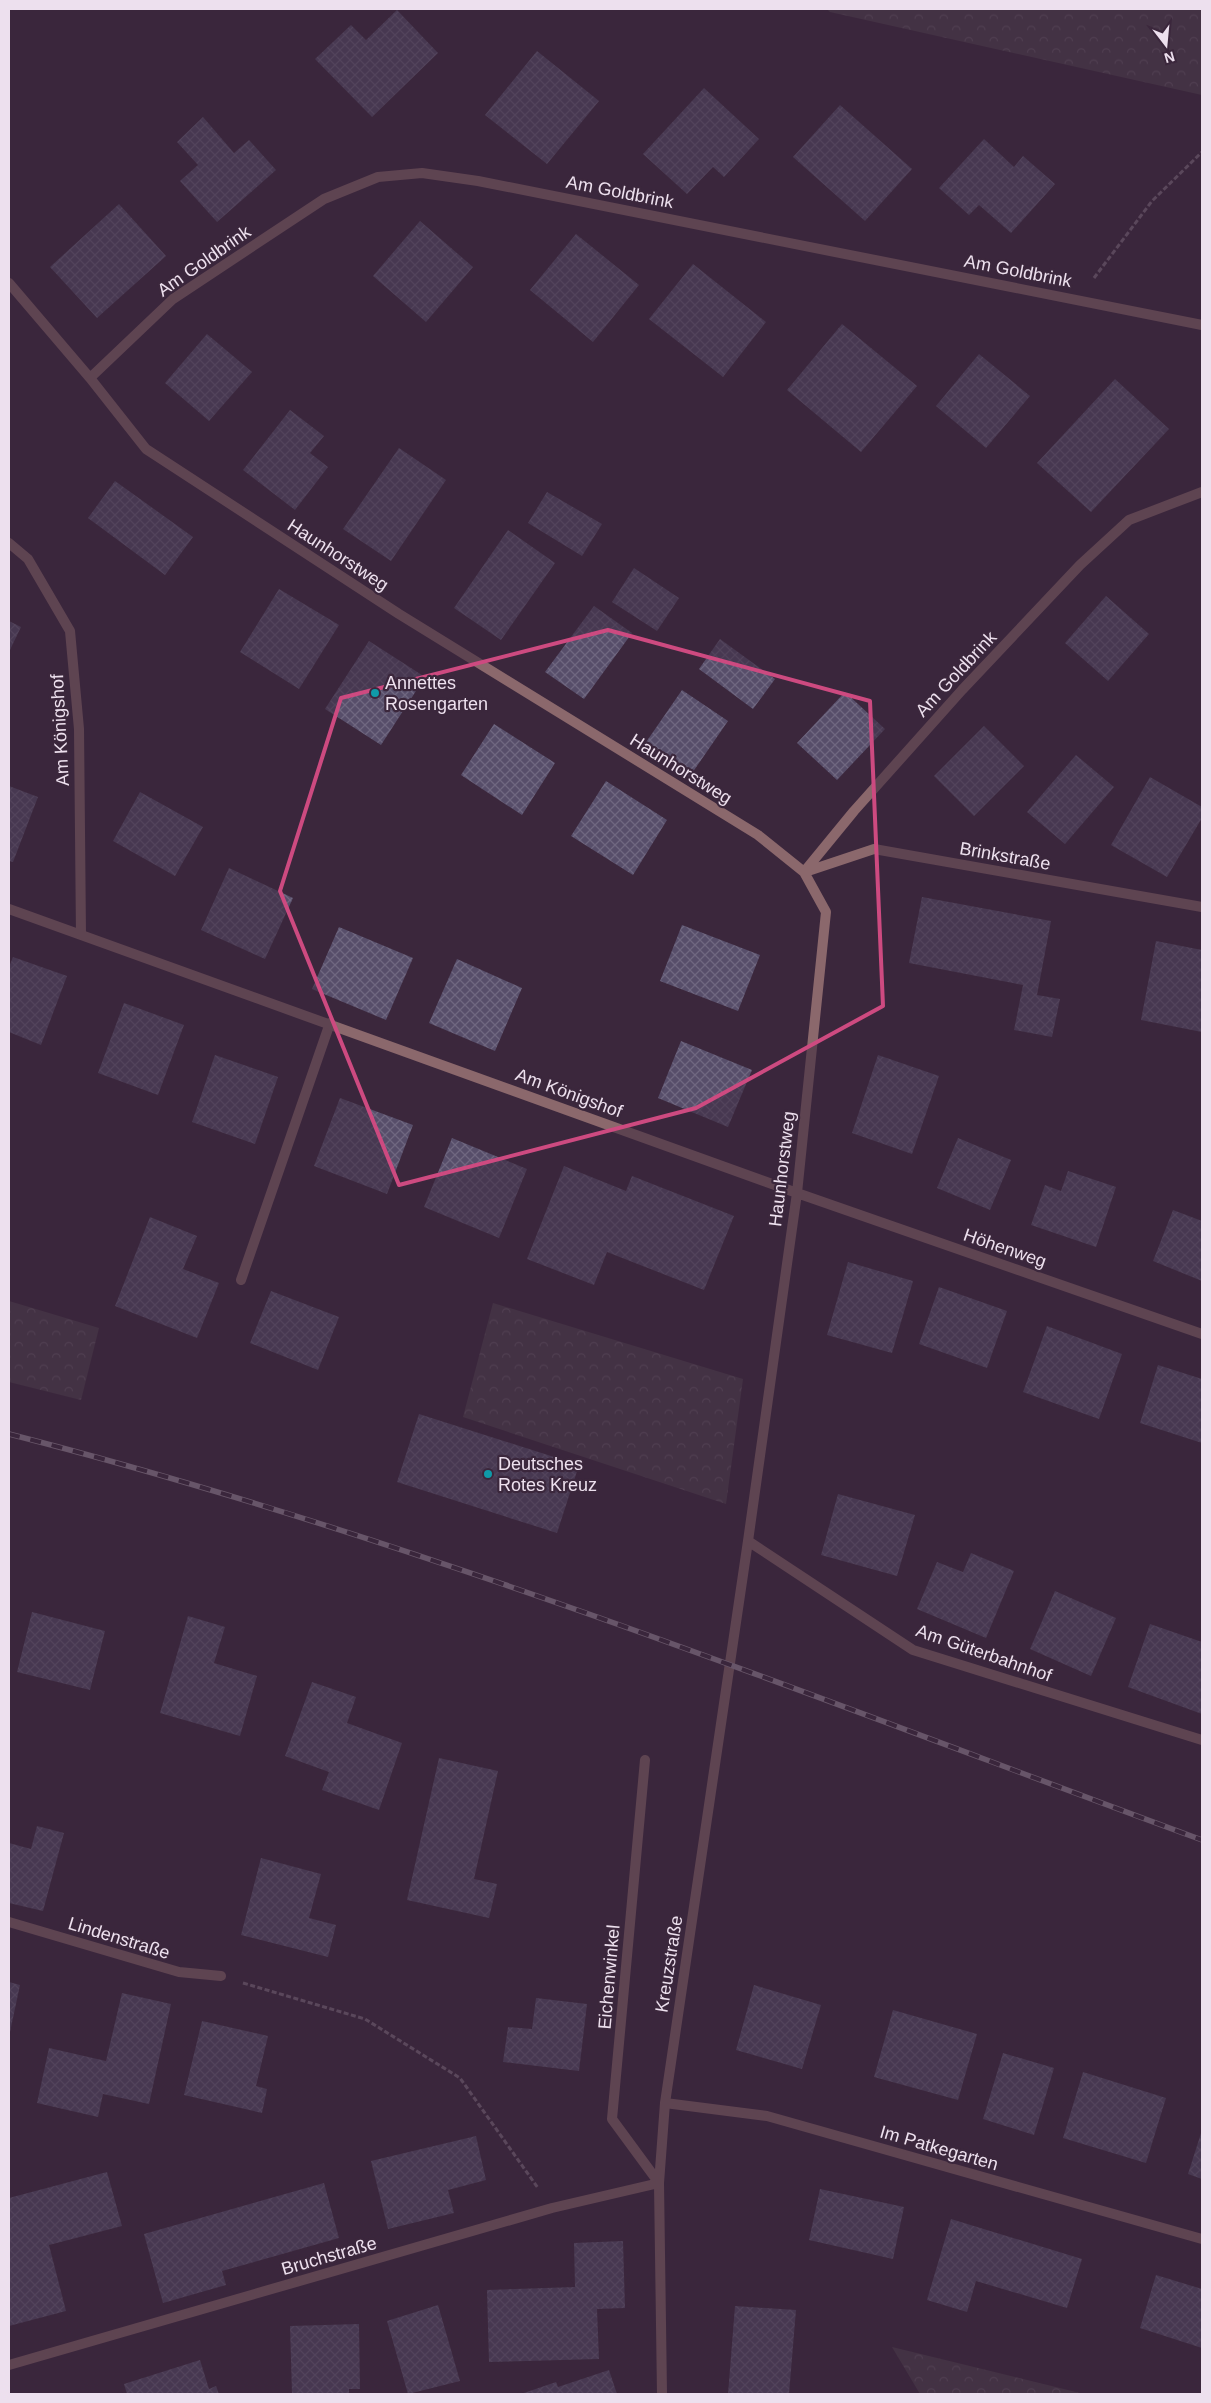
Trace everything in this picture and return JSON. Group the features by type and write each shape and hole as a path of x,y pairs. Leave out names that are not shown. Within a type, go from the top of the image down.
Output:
{"street":[{"name":"Am Goldbrink","path":"90,378 173,299 324,199 378,177 422,173 478,181 1202,325"},
{"name":"Haunhorstweg","path":"9,283 90,378 146,449 399,614 758,836 804,872 826,912 797,1192 748,1541"},
{"name":"Am Goldbrink","path":"804,872 854,810 962,690 1080,565 1129,520 1202,492"},
{"name":"Am Königshof","path":"9,543 28,559 70,631 79,729 81,935"},
{"name":"Brinkstraße","path":"804,872 874,849 1202,907"},
{"name":"Am Königshof","path":"9,909 797,1192"},
{"path":"241,1280 330,1023"},
{"name":"Höhenweg","path":"797,1192 1202,1334"},
{"name":"Am Güterbahnhof","path":"748,1541 913,1650 1202,1740"},
{"name":"Kreuzstraße","path":"662,2394 660,2183 664,2103 748,1541"},
{"name":"Eichenwinkel","path":"645,1760 612,2119 660,2183"},
{"name":"Lindenstraße","path":"9,1922 179,1972 221,1976"},
{"name":"Im Patkegarten","path":"664,2103 768,2116 1202,2239"},
{"name":"Bruchstraße","path":"9,2365 552,2208 660,2183"}],"path":[{"path":"1078,299 1152,201 1202,152"},
{"path":"221,1976 365,2019 460,2078 552,2208"}],"highlighted area":[{"path":"608,630 870,701 883,1006 696,1108 399,1185 280,891 341,698"}],"green space":[{"path":"827,9 1202,9 1202,95 830,12"},
{"path":"9,1301 99,1328 81,1400 9,1382"},
{"path":"493,1303 743,1379 726,1504 463,1417"},
{"path":"892,2347 1084,2394 920,2394"}],"building":[{"path":"397,10 438,53 372,117 315,59 351,25 366,40"},
{"path":"537,51 599,101 547,164 485,115"},
{"path":"704,88 759,139 724,177 713,167 687,194 643,154"},
{"path":"840,105 912,169 865,221 793,157"},
{"path":"203,117 234,153 249,140 276,170 217,222 180,181 198,165 177,142"},
{"path":"984,139 1014,167 1023,156 1055,184 1011,233 979,205 969,215 939,188"},
{"path":"119,204 166,256 97,318 50,267"},
{"path":"420,221 473,267 426,322 373,276"},
{"path":"576,234 639,285 593,342 530,290"},
{"path":"693,264 766,322 723,377 649,319"},
{"path":"842,324 917,386 861,452 787,390"},
{"path":"207,334 252,372 209,421 165,383"},
{"path":"979,354 1030,396 986,448 936,406"},
{"path":"1115,379 1169,429 1091,512 1037,463"},
{"path":"290,410 324,436 310,453 328,467 295,510 243,470"},
{"path":"399,448 446,480 391,561 343,529"},
{"path":"115,481 193,537 165,575 88,518"},
{"path":"547,492 602,524 582,556 528,523"},
{"path":"508,530 555,563 501,640 454,608"},
{"path":"634,568 679,598 657,631 612,602"},
{"path":"279,589 339,625 299,689 240,652"},
{"path":"1106,596 1149,634 1108,681 1065,643"},
{"path":"594,606 632,633 584,699 545,672"},
{"path":"9,621 21,627 9,652"},
{"path":"720,639 775,679 753,709 699,669"},
{"name":"Annettes Rosengarten","path":"369,641 425,677 381,745 325,709"},
{"path":"682,690 728,721 688,779 642,748"},
{"path":"845,692 885,729 837,780 797,743"},
{"path":"494,724 555,763 522,815 461,775"},
{"path":"984,726 1024,766 974,816 934,776"},
{"path":"1076,755 1114,787 1065,844 1027,812"},
{"path":"1150,777 1202,807 1202,818 1167,877 1111,845"},
{"path":"606,781 667,820 633,875 571,836"},
{"path":"9,786 38,797 13,862 9,861"},
{"path":"140,792 203,827 175,876 113,841"},
{"path":"229,868 293,898 265,959 201,930"},
{"path":"922,897 1051,921 1037,995 1060,999 1052,1037 1014,1030 1023,985 909,963"},
{"path":"682,925 760,955 738,1011 660,981"},
{"path":"339,927 413,958 386,1020 312,989"},
{"path":"1156,941 1202,950 1202,1032 1141,1020"},
{"path":"13,957 67,976 41,1045 9,1032 9,967"},
{"path":"457,959 522,988 495,1051 429,1023"},
{"path":"124,1003 184,1025 158,1095 98,1073"},
{"path":"681,1041 752,1070 728,1127 658,1098"},
{"path":"215,1055 278,1077 255,1144 192,1122"},
{"path":"878,1055 939,1076 912,1154 852,1133"},
{"path":"340,1098 413,1125 387,1194 314,1166"},
{"path":"452,1138 527,1169 499,1238 424,1207"},
{"path":"958,1138 1011,1160 990,1210 937,1188"},
{"path":"564,1166 626,1191 632,1176 734,1216 704,1290 607,1252 594,1285 527,1259"},
{"path":"1068,1171 1116,1187 1096,1247 1031,1225 1045,1185 1061,1191"},
{"path":"1173,1210 1202,1221 1202,1281 1153,1261"},
{"path":"150,1217 197,1236 183,1269 219,1283 197,1338 115,1306"},
{"path":"848,1262 913,1281 892,1353 827,1335"},
{"path":"939,1287 1007,1311 987,1368 919,1344"},
{"path":"271,1291 339,1317 318,1370 250,1343"},
{"path":"1047,1326 1122,1354 1099,1419 1023,1392"},
{"path":"1158,1365 1202,1379 1202,1443 1140,1423"},
{"name":"Deutsches Rotes Kreuz","path":"419,1414 579,1465 557,1533 397,1482"},
{"path":"838,1494 915,1515 897,1576 821,1555"},
{"path":"971,1553 1014,1571 986,1638 917,1609 937,1562 963,1572"},
{"path":"1055,1591 1116,1618 1091,1676 1030,1649"},
{"path":"32,1612 105,1631 90,1690 17,1672"},
{"path":"188,1616 225,1627 214,1663 257,1676 240,1736 160,1713"},
{"path":"1150,1624 1202,1642 1202,1714 1128,1687"},
{"path":"312,1682 356,1697 347,1723 402,1743 379,1810 322,1790 329,1772 285,1756"},
{"path":"439,1758 498,1771 474,1879 497,1884 489,1918 407,1900"},
{"path":"37,1826 64,1833 43,1911 9,1903 9,1843 31,1849"},
{"path":"261,1858 321,1874 309,1918 336,1925 328,1957 241,1935"},
{"path":"9,1982 20,1985 10,2032 9,2032"},
{"path":"754,1985 821,2005 802,2069 736,2050"},
{"path":"122,1993 171,2004 149,2104 103,2094 98,2117 37,2103 49,2048 106,2061"},
{"path":"536,1998 587,2004 579,2071 503,2062 508,2027 532,2029"},
{"path":"893,2010 977,2034 958,2100 874,2077"},
{"path":"202,2021 268,2036 256,2086 267,2089 262,2113 184,2095"},
{"path":"1003,2053 1054,2068 1034,2135 983,2119"},
{"path":"1083,2072 1166,2098 1146,2163 1063,2138"},
{"path":"1202,2130 1202,2179 1188,2174"},
{"path":"476,2136 486,2180 448,2190 454,2213 388,2229 371,2161"},
{"path":"107,2172 122,2226 49,2245 66,2311 9,2326 9,2198"},
{"path":"324,2183 339,2238 222,2271 226,2285 163,2303 144,2234"},
{"path":"820,2189 904,2207 893,2259 809,2240"},
{"path":"951,2219 1082,2259 1067,2308 976,2281 967,2312 927,2300"},
{"path":"623,2241 625,2308 597,2309 599,2359 489,2362 487,2290 575,2287 574,2243"},
{"path":"1156,2275 1202,2289 1202,2348 1140,2328"},
{"path":"438,2305 460,2381 408,2394 387,2321"},
{"path":"735,2306 796,2310 789,2394 728,2394"},
{"path":"359,2324 360,2389 349,2389 349,2394 292,2394 290,2326"},
{"path":"200,2360 209,2389 216,2386 219,2394 127,2394 124,2384"},
{"path":"609,2370 617,2394 521,2394 556,2382 558,2387"}],"railway":[{"path":"9,1434 161,1475 312,1521 461,1570 759,1675 1202,1840"}],"place":[{"name":"Annettes Rosengarten","path":"375,693"},
{"name":"Deutsches Rotes Kreuz","path":"488,1474"}]}
